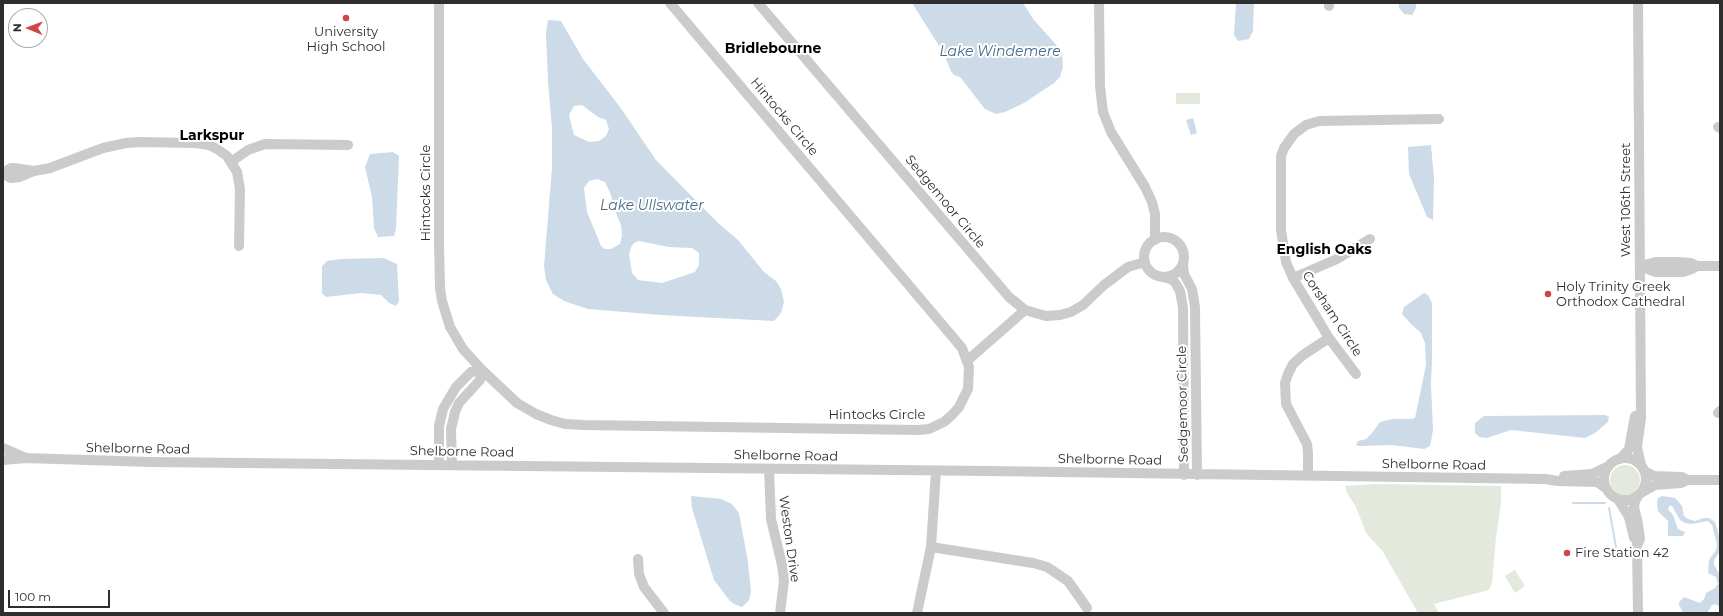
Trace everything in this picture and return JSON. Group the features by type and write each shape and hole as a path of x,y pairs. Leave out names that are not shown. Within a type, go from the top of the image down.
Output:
{"street":[{"name":"Hintocks Circle","path":"439,3 440,288 444,308 454,335 469,356 509,396 527,409 551,420 570,424 918,430 938,426 952,415 959,407 968,389 970,374 968,360 958,342 670,3"},
{"name":"Sedgemoor Circle","path":"758,3 1009,297 1025,310 1041,315 1051,316 1070,312 1083,305 1104,285 1128,267 1145,262"},
{"path":"1099,3 1100,86 1103,112 1111,132 1145,187 1152,202 1155,214 1155,240"},
{"name":"West 106th Street","path":"1638,3 1641,418 1637,450 1642,468"},
{"name":"Corsham Circle","path":"1356,374 1329,338 1293,278 1284,256 1281,236 1280,164 1284,148 1299,129 1319,121 1440,119"},
{"path":"3,174 10,168 34,172 50,168 103,148 139,142 203,143 217,149 231,162 239,183 239,246"},
{"path":"231,162 248,150 265,144 348,144"},
{"path":"1165,238 1170,239 1178,244 1183,253 1182,264 1173,275 1163,277 1153,274 1146,267 1144,257 1147,247 1155,240 1165,238"},
{"path":"1293,278 1337,259 1370,239"},
{"path":"1640,266 1656,262 1677,262 1691,263 1697,266 1720,266"},
{"name":"Sedgemoor Circle","path":"1182,264 1184,274 1192,289 1195,307 1197,475"},
{"name":"Sedgemoor Circle","path":"1163,277 1173,280 1176,284 1180,291 1183,308 1184,475"},
{"path":"968,360 1025,310"},
{"path":"1308,476 1307,444 1286,404 1285,384 1291,368 1297,360 1329,338"},
{"path":"439,465 439,426 443,409 456,387 471,372 482,370 480,380 459,403 455,412 451,429 452,465"},
{"name":"West 106th Street","path":"1620,459 1629,449 1640,397"},
{"name":"Shelborne Road","path":"3,448 26,458"},
{"name":"Shelborne Road","path":"3,460 26,458 134,462 1545,479 1590,474 1609,466"},
{"path":"1637,545 1634,540 1629,517 1618,499 1607,489 1604,477 1609,466 1620,459 1631,459 1654,476 1682,477 1687,480"},
{"path":"1638,613 1637,545 1640,538 1634,504 1646,482 1642,468"},
{"name":"Weston Drive","path":"769,469 771,519 782,565 784,581 780,613"},
{"path":"917,613 931,547 936,471"},
{"name":"Shelborne Road","path":"1545,479 1558,482 1596,482 1607,489"},
{"path":"1618,499 1629,500 1655,485 1681,483 1687,480 1720,480"},
{"path":"931,547 1033,563 1048,567 1072,586 1087,608"},
{"path":"638,559 639,574 644,587 664,613"}],"shaded area":[{"path":"1176,93 1200,93 1200,104 1176,104"},
{"path":"1625,465 1636,469 1640,480 1636,491 1625,495 1614,491 1610,480 1614,469"},
{"path":"1374,484 1501,486 1501,503 1492,583 1489,590 1434,604 1439,613 1418,613 1383,552 1366,533 1356,507 1347,493 1345,486"},
{"path":"1515,570 1525,586 1515,593 1505,576"}],"water":[{"name":"Lake Windemere","path":"912,3 1023,3 1034,20 1059,48 1062,55 1063,67 1060,77 1054,83 1024,103 1005,112 996,114 985,109 960,77 954,75 951,71 943,52"},
{"path":"1236,3 1254,3 1253,31 1249,39 1238,41 1234,35"},
{"path":"1399,3 1416,3 1416,8 1412,15 1404,14 1399,8"},
{"name":"Lake Ullswater","path":"548,20 561,21 583,59 620,107 656,160 717,222 738,240 764,272 776,281 781,289 784,302 781,313 774,321 661,315 588,309 564,301 553,294 546,280 544,266 552,168 552,129 546,33","holes":["582,105 598,117 606,120 609,129 606,136 599,141 589,142 574,135 569,115 574,106","597,179 605,182 621,225 622,236 620,244 611,249 605,249 601,246 587,212 584,188 589,181","639,241 669,247 692,248 699,253 699,265 695,272 662,283 638,280 632,273 629,255 631,247 634,243"]},
{"path":"1193,118 1197,133 1191,135 1186,120"},
{"path":"1431,145 1434,178 1433,220 1427,217 1409,174 1408,147"},
{"path":"393,152 399,156 396,228 394,236 378,237 374,228 372,197 365,167 370,154"},
{"path":"384,258 397,264 399,301 396,306 389,303 381,295 361,293 326,297 322,293 322,266 327,261 340,259"},
{"path":"1424,293 1428,295 1432,303 1431,384 1433,430 1430,446 1424,449 1392,445 1356,445 1358,441 1366,439 1380,422 1392,419 1415,418 1426,365 1425,343 1421,333 1402,314 1404,307"},
{"path":"1605,415 1609,417 1608,422 1595,433 1585,438 1511,430 1487,438 1479,437 1475,433 1475,423 1484,416"},
{"path":"691,496 721,499 732,504 739,513 748,562 751,592 749,600 742,607 730,601 714,580 692,508"},
{"path":"1662,496 1675,498 1682,506 1684,516 1688,519 1695,521 1709,518 1715,522 1720,539 1720,552 1714,560 1714,565 1720,575 1720,607 1715,604 1712,605 1707,613 1683,613 1679,602 1684,597 1700,603 1704,599 1706,593 1715,588 1718,584 1716,577 1708,573 1709,560 1716,550 1717,544 1712,525 1708,521 1692,524 1685,523 1680,520 1672,506 1669,506 1668,509 1673,515 1678,529 1685,532 1683,536 1668,536 1668,521 1658,511 1658,498"}],"waterway":[{"path":"1573,503 1605,503"},
{"path":"1609,508 1616,547"}],"place":[{"name":"University High School","path":"346,18"},
{"name":"Holy Trinity Greek Orthodox Cathedral","path":"1548,294"},
{"name":"Fire Station 42","path":"1567,553"}],"district":[{"name":"Bridlebourne","path":"773,49"},
{"name":"Larkspur","path":"212,136"},
{"name":"English Oaks","path":"1324,250"}]}
